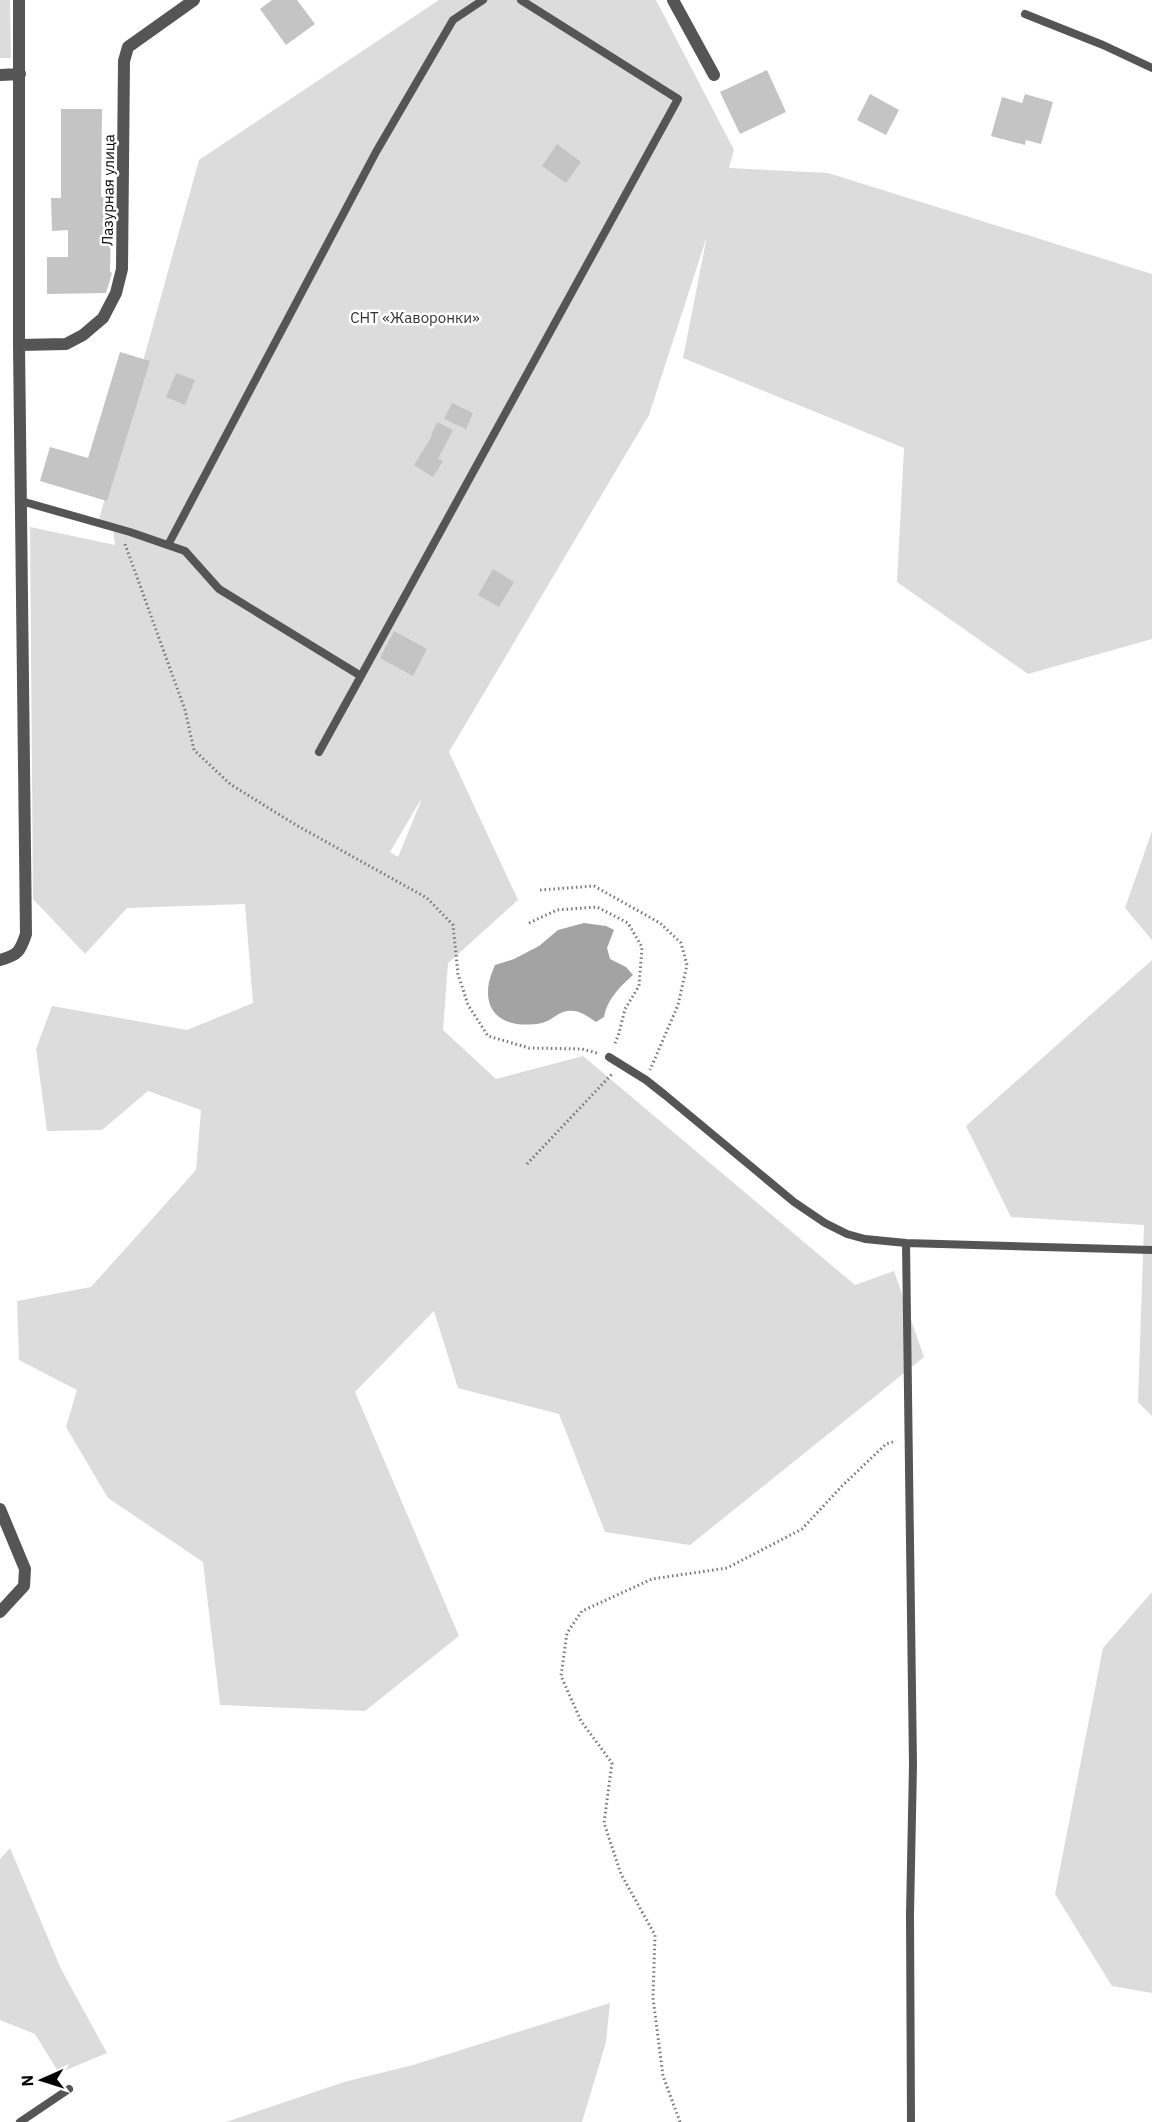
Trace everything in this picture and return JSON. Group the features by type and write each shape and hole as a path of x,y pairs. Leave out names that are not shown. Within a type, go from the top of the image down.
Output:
{"street":[{"path":"0,960 13,956 21,950 26,934 19,345 20,0"},
{"name":"Лазурная улица","path":"19,345 66,344 82,335 103,318 116,294 122,269 124,61 128,47 194,0"},
{"path":"673,0 714,75"},
{"path":"0,75 20,75"},
{"path":"0,1509 25,1569 24,1586 0,1612"}],"lane":[{"path":"168,545 376,152 453,20 483,0"},
{"path":"319,753 678,99 521,0"},
{"path":"1025,14 1103,45 1152,68"},
{"path":"21,501 185,551 219,589 361,676"},
{"path":"609,1057 646,1080 760,1176 825,1223 847,1234 866,1239 906,1243 1152,1251"},
{"path":"906,1243 913,1765 910,1914 911,2122"},
{"path":"20,2122 69,2089"}],"path":[{"path":"119,529 185,710 194,750 230,784 296,825 427,898 453,925 458,974 468,1005 488,1036 530,1048 582,1049 609,1057 620,1033 625,1009 639,986 642,947 628,923 597,907 557,910 529,923"},
{"path":"540,890 594,886 660,923 681,943 687,965 678,1005 646,1080"},
{"path":"527,1164 621,1064"},
{"path":"680,2122 663,2076 660,2054 653,1998 655,1935 621,1874 604,1823 612,1763 582,1721 561,1676 567,1633 582,1611 652,1579 727,1568 801,1529 886,1444 907,1436"}],"green space":[{"path":"0,0 10,0 11,58 0,58"},
{"name":"СНТ «Жаворонки»","path":"439,0 656,0 734,150 729,168 828,173 1152,274 1152,639 1028,674 897,582 904,448 683,358 707,236 649,415 449,752 518,900 448,963 443,1030 496,1079 583,1056 855,1285 894,1271 924,1357 690,1545 605,1532 559,1414 458,1388 434,1311 355,1392 459,1636 365,1711 220,1705 203,1562 108,1498 66,1427 77,1390 19,1360 17,1301 91,1287 196,1170 201,1110 148,1091 102,1130 47,1131 36,1049 52,1006 187,1030 253,1003 245,904 127,908 85,954 33,899 30,527 115,545 113,530 98,523 199,160","holes":["421,801 398,857 390,852"]},
{"path":"1152,831 1152,940 1125,908"},
{"path":"1152,960 1152,1416 1138,1402 1144,1225 1011,1217 966,1126"},
{"path":"1152,1592 1152,1993 1112,1986 1055,1894 1103,1648"},
{"path":"10,1848 61,1969 107,2053 59,2073 35,2034 0,2020 0,1859"},
{"path":"610,2003 606,2042 582,2122 226,2122 344,2082 413,2065"}],"shaded area":[{"path":"584,923 606,926 614,930 607,948 610,959 626,967 633,975 611,999 604,1017 596,1022 579,1012 567,1011 542,1023 520,1024 502,1019 495,1013 488,995 489,982 495,965 514,959 539,946 558,930"}],"building":[{"path":"272,0 297,0 315,24 286,45 260,9"},
{"path":"767,70 786,112 740,134 720,92"},
{"path":"870,94 899,110 886,135 857,120"},
{"path":"1025,94 1053,102 1041,144 1026,140 1025,145 991,136 1002,97 1022,103"},
{"path":"61,109 102,109 101,197 114,197 114,218 111,226 110,272 112,273 106,293 47,294 47,257 68,257 68,230 52,231 51,198 61,198"},
{"path":"557,144 581,162 566,183 542,166"},
{"path":"120,352 150,361 107,501 40,481 50,447 88,458"},
{"path":"176,373 195,380 185,405 166,397"},
{"path":"452,403 473,413 466,429 444,419"},
{"path":"437,422 453,430 438,459 443,461 433,477 414,465 432,436"},
{"path":"493,569 514,582 499,607 478,595"},
{"path":"394,631 427,649 413,676 380,658"}]}
